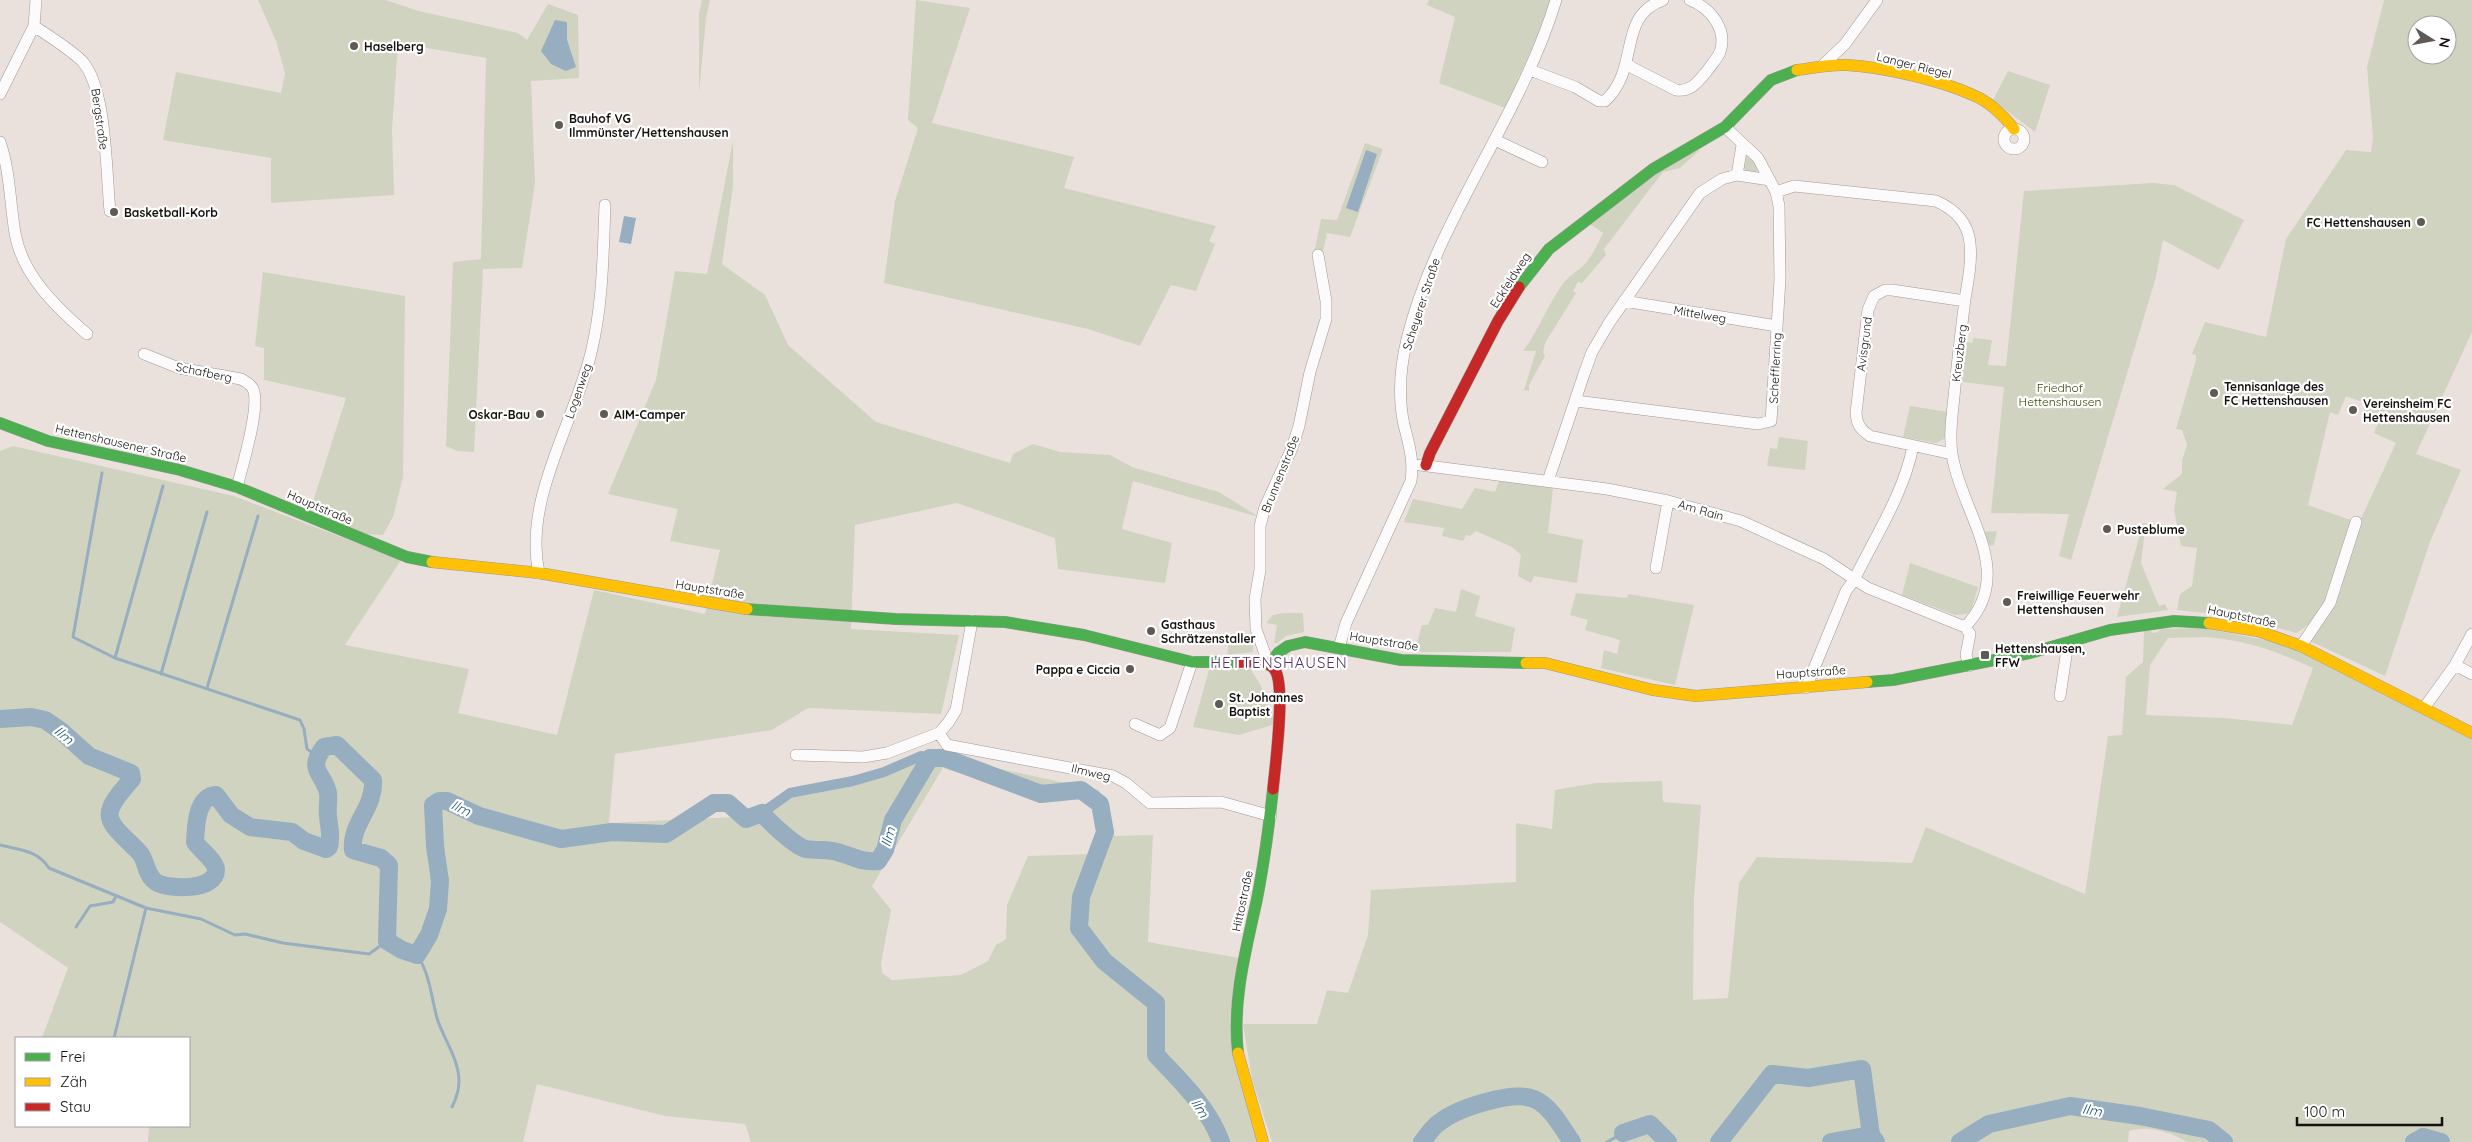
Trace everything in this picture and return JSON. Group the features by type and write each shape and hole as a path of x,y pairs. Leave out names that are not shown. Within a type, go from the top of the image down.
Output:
{"street":[{"path":"0,94 34,26 36,0"},
{"name":"Scheyerer Straße","path":"1339,648 1346,623 1406,495 1414,466 1404,425 1400,392 1402,364 1407,338 1440,246 1530,70 1556,0"},
{"path":"1530,70 1575,87 1602,102 1617,88 1627,65 1635,23 1645,10 1664,0"},
{"path":"1627,65 1676,90 1684,91 1695,85 1720,53 1722,42 1714,16 1690,0"},
{"path":"1822,66 1845,44 1877,0"},
{"name":"Bergstraße","path":"34,26 82,61 94,80 100,102 110,210"},
{"name":"Langer Riegel","path":"1725,127 1777,76 1793,70 1845,65 1885,69 1974,95 2002,113 2014,129"},
{"name":"Schefflerring","path":"1576,400 1758,424 1771,421 1781,236 1776,192 1758,158 1725,127"},
{"name":"Eckfeldweg","path":"1426,465 1430,453 1508,306 1536,262 1549,249 1653,169 1725,127"},
{"path":"1495,140 1542,162"},
{"path":"0,142 6,158 15,235 19,252 47,296 87,334"},
{"path":"1737,175 1742,144"},
{"path":"1548,480 1592,352 1624,301 1700,193 1722,179 1737,175 1770,180"},
{"name":"Kreuzberg","path":"1776,192 1794,186 1922,198 1948,206 1958,215 1970,242 1952,413 1952,454 1965,498 1984,547 1988,568 1986,589 1979,610 1965,627"},
{"name":"Logenweg","path":"539,573 535,554 542,499 587,367 599,312 605,205"},
{"name":"Brunnenstraße","path":"1270,665 1256,629 1255,599 1260,570 1260,526 1265,507 1292,448 1310,372 1326,319 1326,302 1318,255"},
{"name":"Avisgrund","path":"1952,454 1870,436 1861,430 1857,423 1870,302 1878,293 1892,290 1965,301"},
{"name":"Mittelweg","path":"1624,301 1777,326"},
{"name":"Schafberg","path":"144,354 179,368 241,379 253,389 254,407 237,486"},
{"name":"Hettenshausener Straße","path":"0,423 48,441 180,470 237,486"},
{"path":"1806,688 1846,591 1854,580 1897,493 1910,463 1913,446"},
{"name":"Am Rain","path":"1414,466 1426,465 1548,480 1668,500 1762,529 1824,559 1868,588 1965,627"},
{"name":"Hauptstraße","path":"237,486 407,557 448,566 539,573 735,608 876,618 1005,622 1084,635 1192,662 1216,663 1257,660 1270,665 1278,653 1296,643 1315,643 1401,660 1545,663 1675,694 1719,696 1768,689 1806,688 1893,680 1969,666 2110,630 2183,621 2227,625 2301,646 2472,733"},
{"path":"1656,568 1668,500"},
{"path":"2301,646 2334,596 2356,522"},
{"path":"796,755 863,757 887,753 939,733 956,710 972,621"},
{"path":"1965,627 1970,634 1966,655 1969,666"},
{"path":"2424,708 2455,665 2472,634"},
{"path":"2060,696 2068,642"},
{"path":"1135,724 1160,735 1170,728 1192,662"},
{"name":"Hittostraße","path":"1263,1142 1246,1086 1238,1051 1236,1024 1242,966 1260,883 1271,816 1280,690 1278,678 1270,665"},
{"path":"2455,665 2472,674"},
{"name":"Ilmweg","path":"939,733 947,745 1113,776 1126,783 1150,803 1221,802 1271,816"}],"green space":[{"path":"258,0 386,0 419,11 518,33 527,40 548,4 578,15 579,78 531,81 535,183 522,268 483,269 474,452 457,451 446,446 453,262 481,259 486,58 398,43 392,130 394,195 271,203 271,158 163,140 176,72 281,93 285,73 276,41"},
{"path":"702,0 710,0 706,18 699,93 699,14"},
{"path":"916,0 970,8 932,123 1074,157 1064,188 1216,226 1209,241 1215,244 1196,291 1171,285 1140,346 1088,329 884,283 895,201 918,128 908,120"},
{"path":"1429,0 1550,0 1545,19 1505,108 1439,83 1455,17 1427,5"},
{"path":"2384,0 2472,0 2472,332 2416,454 2461,470 2430,542 2385,676 2310,641 2330,612 2340,592 2359,523 2396,443 2374,433 2378,423 2363,416 2368,404 2346,396 2338,415 2330,412 2308,505 2356,522 2335,584 2327,599 2319,613 2296,633 2241,617 2177,610 2180,594 2192,586 2197,548 2181,546 2174,510 2177,492 2163,489 2182,474 2182,460 2187,445 2182,430 2176,429 2196,360 2196,355 2192,354 2205,322 2266,337 2286,239 2346,150 2371,152 2373,138 2367,67"},
{"path":"2008,71 2050,85 2035,132 1993,100"},
{"path":"733,141 733,186 722,264 765,295 788,345 876,422 1010,463 1013,454 1033,444 1060,452 1110,455 1132,467 1219,492 1259,517 1133,481 1122,529 1172,543 1165,583 1058,569 1055,538 957,503 855,525 851,629 959,635 941,714 808,708 772,730 615,754 609,823 756,816 781,800 849,787 930,754 1099,790 1115,836 1153,835 1148,942 1239,958 1230,1021 1257,1142 751,1142 745,1124 665,1116 537,1084 523,1142 148,1142 149,1127 190,1127 190,1037 42,1037 68,968 0,922 0,451 13,446 234,496 401,560 345,645 469,669 458,713 557,735 594,590 705,614 720,550 670,541 678,509 608,494 656,380 675,271 707,274","holes":["943,768 1045,800 1080,795 1093,804 1100,837 1092,854 1028,856 1007,905 1006,939 996,945 988,961 961,975 892,980 882,973 881,963 891,910 872,886"]},
{"path":"1365,143 1383,149 1350,237 1327,233 1323,251 1315,249 1321,219 1337,220"},
{"path":"1701,149 1680,168 1663,172 1604,249 1606,255 1582,283 1578,282 1573,291 1576,293 1545,343 1543,352 1545,356 1529,385 1529,391 1524,390 1536,351 1523,351 1559,289 1586,262 1603,233 1590,224 1660,168"},
{"path":"1747,155 1759,167 1756,172 1745,172 1744,166"},
{"name":"Friedhof Hettenshausen","path":"2153,183 2174,185 2244,220 2219,270 2163,240 2156,277 2071,560 2059,556 2069,514 1991,513 2004,387 1962,382 1967,342 1972,343 1974,338 1992,340 1988,365 2006,366 2024,191"},
{"path":"263,272 405,296 403,477 393,517 383,535 365,534 310,511 346,398 264,380 264,348 255,346"},
{"path":"1910,406 1948,412 1944,439 1936,443 1903,437"},
{"path":"1779,437 1808,441 1805,470 1767,466 1770,448 1777,449"},
{"path":"1499,481 1553,488 1548,533 1583,540 1577,583 1534,576 1531,583 1518,576 1521,555 1512,547 1476,531 1470,536 1466,535 1463,541 1442,536 1444,528 1404,522 1413,499 1462,509 1475,488 1495,492"},
{"path":"2143,523 2153,525 2155,530 2145,530 2141,563 2159,606 2165,604 2168,610 2117,617"},
{"path":"1997,531 1994,545 1990,546 1983,532"},
{"path":"1910,563 1978,587 1972,608 1967,614 1955,615 1902,595"},
{"path":"1461,589 1480,596 1475,616 1515,628 1511,652 1422,652 1406,649 1408,643 1417,643 1422,625 1428,625 1435,608 1456,612"},
{"path":"1576,593 1627,598 1628,594 1694,605 1675,685 1601,668 1604,650 1617,654 1620,640 1585,630 1588,620 1570,615"},
{"path":"1303,613 1304,632 1286,636 1277,643 1274,643 1277,625 1266,623 1273,615"},
{"path":"2203,628 2270,641 2299,651 2472,739 2472,1142 2187,1142 2159,1130 2136,1129 2129,1131 2128,1142 1272,1142 1252,1079 1243,1024 1317,1024 1327,990 1348,993 1368,935 1371,890 1516,882 1516,823 1552,829 1555,790 1596,783 1662,781 1663,802 1701,805 1694,898 1693,1000 1728,998 1739,883 1757,857 1912,863 1926,827 2085,894 2108,736 2122,735 2126,677 2143,662 2144,631 2150,630 2153,633 2158,632 2160,629","holes":["2205,637 2260,647 2313,668 2292,725 2224,718 2146,715 2150,665 2168,638"]},
{"path":"1241,633 1253,634 1253,652 1227,655 1230,638 1240,638"},
{"path":"1250,669 1265,695 1275,724 1239,735 1193,727 1209,670"}],"water":[{"path":"555,20 567,22 567,40 576,67 566,71 551,64 541,51"},
{"path":"1366,150 1377,154 1358,212 1346,208"},
{"path":"624,216 636,218 631,244 619,242"}],"waterway":[{"path":"102,473 73,637 115,658 300,720 304,729 307,749 317,756"},
{"path":"115,658 163,486"},
{"path":"161,674 207,512"},
{"path":"207,688 258,516"},
{"name":"Ilm","path":"0,719 31,717 45,720 61,731 89,756 131,773 132,779 114,802 110,811 113,825 142,855 152,879 162,885 180,887 200,885 214,877 216,870 213,863 195,842 198,813 204,801 216,795 231,815 250,827 292,832 304,841 326,849 329,847 328,793 316,767 316,762 324,747 337,745 373,780 373,790 370,799 355,832 353,850 381,858 389,865 387,941 402,950 417,955 429,935 438,909 440,881 435,846 433,805 439,801 447,801 479,816 561,839 612,832 666,834 714,803 728,803 746,819 762,813 783,834 806,849 833,851 862,860 878,861 885,850 893,820 930,758 945,758 1041,794 1081,790 1100,804 1105,832 1081,897 1079,928 1104,961 1156,1003 1156,1055 1201,1106 1221,1142"},
{"path":"762,813 790,793 853,781 884,772 921,756 930,758"},
{"path":"0,845 33,854 49,868 146,908 201,919 235,935 245,934 283,943 369,954 387,941"},
{"path":"76,927 90,906 113,902 116,896"},
{"path":"114,1037 146,908"},
{"path":"417,955 425,970 437,1018 454,1057 458,1073 458,1088 452,1107"},
{"name":"Ilm","path":"1719,1142 1772,1074 1808,1078 1862,1069 1871,1135 1876,1142"},
{"name":"Ilm","path":"1422,1142 1437,1124 1459,1111 1486,1102 1513,1097 1525,1097 1540,1102 1556,1118 1572,1142"},
{"name":"Ilm","path":"1960,1142 1989,1124 2070,1106 2140,1116 2209,1130 2224,1142"},
{"name":"Ilm","path":"1623,1133 1650,1124 1668,1142"},
{"name":"Ilm","path":"1607,1142 1623,1133"},
{"name":"Ilm","path":"1831,1142 1871,1135"},
{"name":"Ilm","path":"2414,1142 2423,1137 2441,1142"}],"traffic: fast":[{"path":"1519,287 1549,249 1653,169 1725,127 1771,80 1797,70"},
{"path":"0,423 48,441 180,470 237,487 407,557 432,562"},
{"path":"747,609 896,619 1005,622 1084,635 1192,662 1239,662"},
{"path":"1867,682 1893,680 2030,653 2110,630 2174,621 2209,623"},
{"path":"1269,665 1278,653 1288,646 1305,642 1401,660 1526,663"},
{"path":"1238,1053 1238,994 1262,872 1273,789"}],"traffic: slow":[{"path":"1797,70 1847,65 1877,68 1928,79 1960,89 1985,101 1996,109 2014,129"},
{"path":"432,562 539,573 747,609"},
{"path":"2209,623 2258,631 2301,646 2472,733"},
{"path":"1526,663 1545,663 1653,690 1696,696 1867,682"},
{"path":"1238,1053 1263,1142"}],"traffic: jam":[{"path":"1426,465 1430,453 1498,321 1519,287"},
{"path":"1239,662 1268,664 1275,670 1278,679 1280,709 1273,789"}],"place":[{"name":"Haselberg","path":"354,46"},
{"name":"Bauhof VG Ilmmünster/Hettenshausen","path":"559,125"},
{"name":"Basketball-Korb","path":"114,212"},
{"name":"FC Hettenshausen","path":"2421,222"},
{"name":"Tennisanlage des FC Hettenshausen","path":"2214,393"},
{"name":"Vereinsheim FC Hettenshausen","path":"2353,410"},
{"name":"Oskar-Bau","path":"540,414"},
{"name":"AIM-Camper","path":"604,414"},
{"name":"Pusteblume","path":"2107,529"},
{"name":"Freiwillige Feuerwehr Hettenshausen","path":"2007,602"},
{"name":"Gasthaus Schrätzenstaller","path":"1151,631"},
{"name":"Hettenshausen, FFW","path":"1985,655"},
{"name":"Pappa e Ciccia","path":"1130,669"},
{"name":"St. Johannes Baptist","path":"1219,704"}],"district":[{"name":"HETTENSHAUSEN","path":"1279,662"}]}
